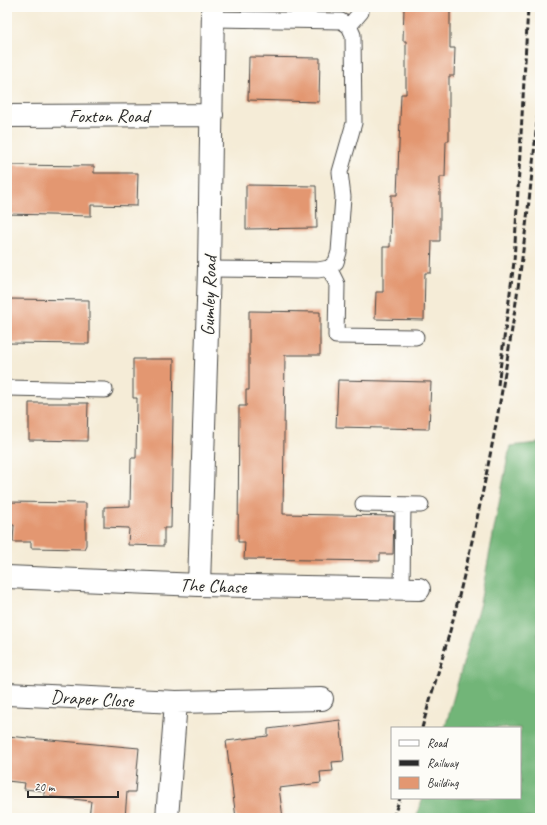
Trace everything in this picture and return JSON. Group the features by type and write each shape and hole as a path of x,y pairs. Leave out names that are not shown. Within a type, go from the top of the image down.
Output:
{"street":[{"name":"Gumley Road","path":"199,585 209,269 213,13"},
{"name":"Foxton Road","path":"7,116 212,115"},
{"name":"The Chase","path":"7,577 199,585 411,589"},
{"name":"Draper Close","path":"7,694 176,702 322,699"},
{"path":"167,818 176,702"}],"lane":[{"path":"349,26 361,12 361,7"},
{"path":"209,269 318,270 329,268 336,262 339,252 343,196 340,172 354,123 354,50 353,35 349,26 341,21 213,13"},
{"path":"329,268 337,284 336,336 416,337"},
{"path":"7,388 105,390"},
{"path":"363,504 421,505"},
{"path":"403,505 411,589"}],"green space":[{"path":"539,443 537,818 416,818 423,799 521,799 521,727 445,727 480,603 510,446"}],"building":[{"path":"404,7 450,7 450,48 455,48 454,76 449,76 449,141 446,141 445,177 440,177 440,241 432,241 431,273 425,273 424,320 375,319 376,292 383,292 383,247 390,247 391,195 397,195 401,94 406,94 406,41 403,41"},
{"path":"249,57 320,58 319,102 248,100"},
{"path":"7,165 94,166 94,173 138,173 137,206 91,205 91,216 7,214"},
{"path":"246,185 316,186 317,228 246,229"},
{"path":"7,299 89,300 89,344 7,343"},
{"path":"249,311 320,312 320,355 285,355 283,514 394,516 393,554 380,554 380,561 244,559 245,542 238,542 239,406 246,406 246,390 249,390"},
{"path":"133,359 174,359 171,528 164,528 164,546 128,545 129,528 104,527 104,507 130,506 131,458 136,458 137,398 133,398"},
{"path":"338,380 431,382 429,429 336,427"},
{"path":"29,403 88,403 87,441 29,440"},
{"path":"7,502 86,503 86,545 84,549 31,548 31,542 13,542 14,525 7,525"},
{"path":"340,720 344,761 332,762 333,771 320,772 321,783 279,788 283,818 236,818 226,741 268,736 268,729"},
{"path":"7,736 139,748 135,792 127,792 125,818 89,818 91,801 44,796 44,791 24,789 25,783 7,781"}],"railway":[{"path":"498,385 514,262 528,7"},
{"path":"422,727 456,608 498,414 519,283 540,86"},
{"path":"393,818 400,799"}]}
